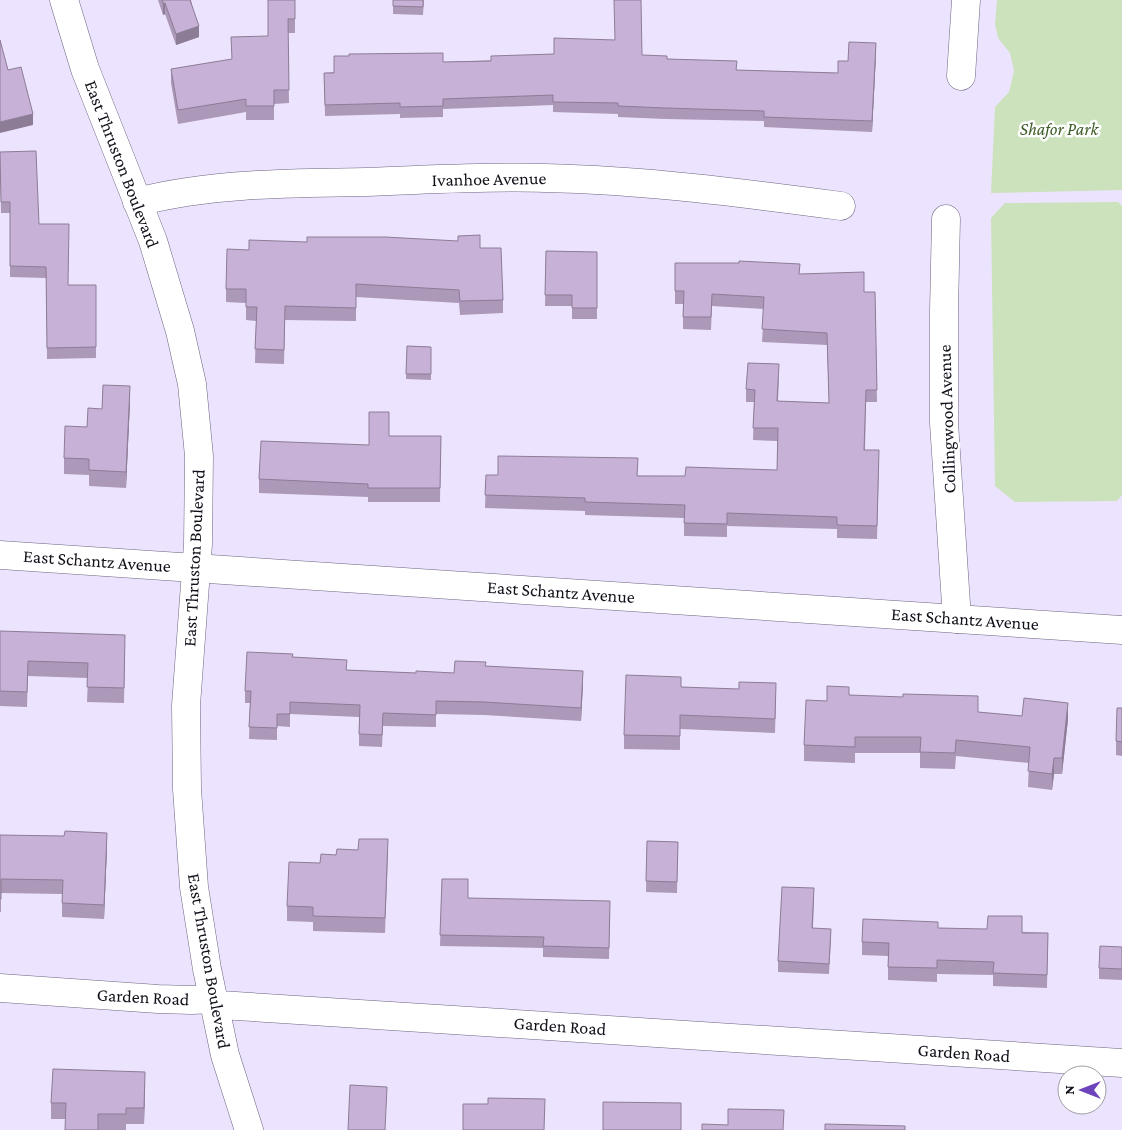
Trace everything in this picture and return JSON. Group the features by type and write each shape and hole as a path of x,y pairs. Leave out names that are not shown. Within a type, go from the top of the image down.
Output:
{"street":[{"name":"East Thruston Boulevard","path":"64,0 85,69 153,241 180,331 192,384 198,456 198,544 186,706 186,789 194,887 212,999 225,1055 249,1130"},
{"path":"961,76 966,0"},
{"name":"Ivanhoe Avenue","path":"137,202 168,194 278,184 543,178 658,185 754,194 841,206"},
{"name":"Collingwood Avenue","path":"946,219 944,423 957,619"},
{"name":"East Schantz Avenue","path":"0,555 1122,630"},
{"name":"Garden Road","path":"0,988 192,1000 212,999 220,1004 1122,1063"}],"green space":[{"name":"Shafor Park","path":"997,0 1122,0 1122,190 991,193 995,107 1009,92 1014,71 1010,53 998,38 995,24"},
{"path":"1118,202 1122,206 1122,495 1117,501 1015,502 995,486 991,218 1005,203"}],"building":[{"path":"162,0 190,0 199,26 176,34 165,3"},
{"path":"268,0 295,0 295,19 288,19 289,90 274,90 274,106 246,106 246,99 178,110 171,69 232,59 231,37 268,36"},
{"path":"393,0 423,0 423,7 393,6"},
{"path":"614,0 641,0 642,55 667,56 667,59 737,61 736,70 838,73 838,61 848,61 849,42 876,43 872,121 764,117 764,111 618,106 618,103 553,102 553,95 443,99 443,106 400,107 400,103 325,105 324,73 334,73 334,56 349,56 349,54 443,53 443,62 491,61 491,56 554,54 554,38 615,40"},
{"path":"0,40 8,70 21,67 33,114 0,122"},
{"path":"36,151 39,224 69,224 68,285 96,285 96,347 47,348 46,267 10,266 10,202 1,202 0,152"},
{"path":"480,235 480,248 501,248 503,300 460,301 459,290 356,284 356,308 285,306 284,350 255,349 257,307 246,307 246,289 226,289 227,249 249,250 249,240 307,242 307,237 385,237 458,241 458,236"},
{"path":"546,251 597,252 597,308 572,308 572,295 545,295"},
{"path":"739,261 800,264 799,274 864,272 864,292 875,292 877,390 866,390 864,450 879,450 877,526 837,525 837,517 727,513 727,524 684,523 685,505 585,502 585,498 485,495 486,475 498,475 498,456 638,458 637,476 685,476 686,467 777,470 778,428 753,428 755,390 746,389 748,363 779,364 777,401 829,403 827,333 762,329 764,297 712,294 711,317 683,317 684,291 675,291 675,263 739,263"},
{"path":"407,346 431,347 431,374 406,374"},
{"path":"103,385 130,386 126,472 89,470 89,459 64,458 65,426 87,427 88,408 102,409"},
{"path":"369,412 389,412 389,436 441,436 440,488 368,488 368,484 259,479 261,441 369,445"},
{"path":"0,631 125,635 124,688 87,687 88,663 28,661 27,692 0,691"},
{"path":"247,652 293,654 292,657 347,660 346,670 454,673 455,661 486,662 485,666 583,671 581,708 436,701 436,715 383,713 382,735 359,734 360,705 290,702 290,714 277,714 277,728 249,727 251,691 245,691"},
{"path":"626,675 681,677 681,687 739,689 739,682 776,683 775,719 680,715 680,736 624,735"},
{"path":"827,686 849,687 849,695 903,697 903,694 978,696 978,712 1022,716 1024,698 1068,703 1062,758 1054,758 1052,774 1028,771 1030,747 956,740 955,753 920,752 921,737 855,737 855,747 804,745 806,700 827,701"},
{"path":"1117,708 1122,708 1122,742 1116,741"},
{"path":"65,831 107,833 104,905 62,903 63,880 1,879 0,899 0,835 64,836"},
{"path":"359,839 388,839 385,918 313,916 313,907 287,906 289,862 320,863 321,854 336,855 337,849 358,850"},
{"path":"647,841 678,842 677,882 646,881"},
{"path":"442,879 468,879 468,898 610,901 609,948 543,946 544,937 440,935"},
{"path":"782,887 814,888 812,928 831,929 829,964 778,961"},
{"path":"988,916 1022,916 1022,933 1048,933 1047,975 993,973 994,962 937,960 937,968 888,967 889,943 862,942 863,919 938,922 938,928 987,929"},
{"path":"1100,946 1122,947 1122,969 1099,968"},
{"path":"53,1069 145,1072 144,1108 126,1108 126,1114 98,1114 98,1130 65,1130 66,1103 51,1103"},
{"path":"350,1085 387,1087 385,1130 348,1130"},
{"path":"488,1098 545,1099 544,1130 463,1130 463,1104 488,1104"},
{"path":"603,1102 681,1103 681,1130 603,1130"},
{"path":"728,1109 784,1110 783,1130 702,1130 702,1124 728,1125"},
{"path":"825,1124 905,1126 905,1130 825,1130"}]}
